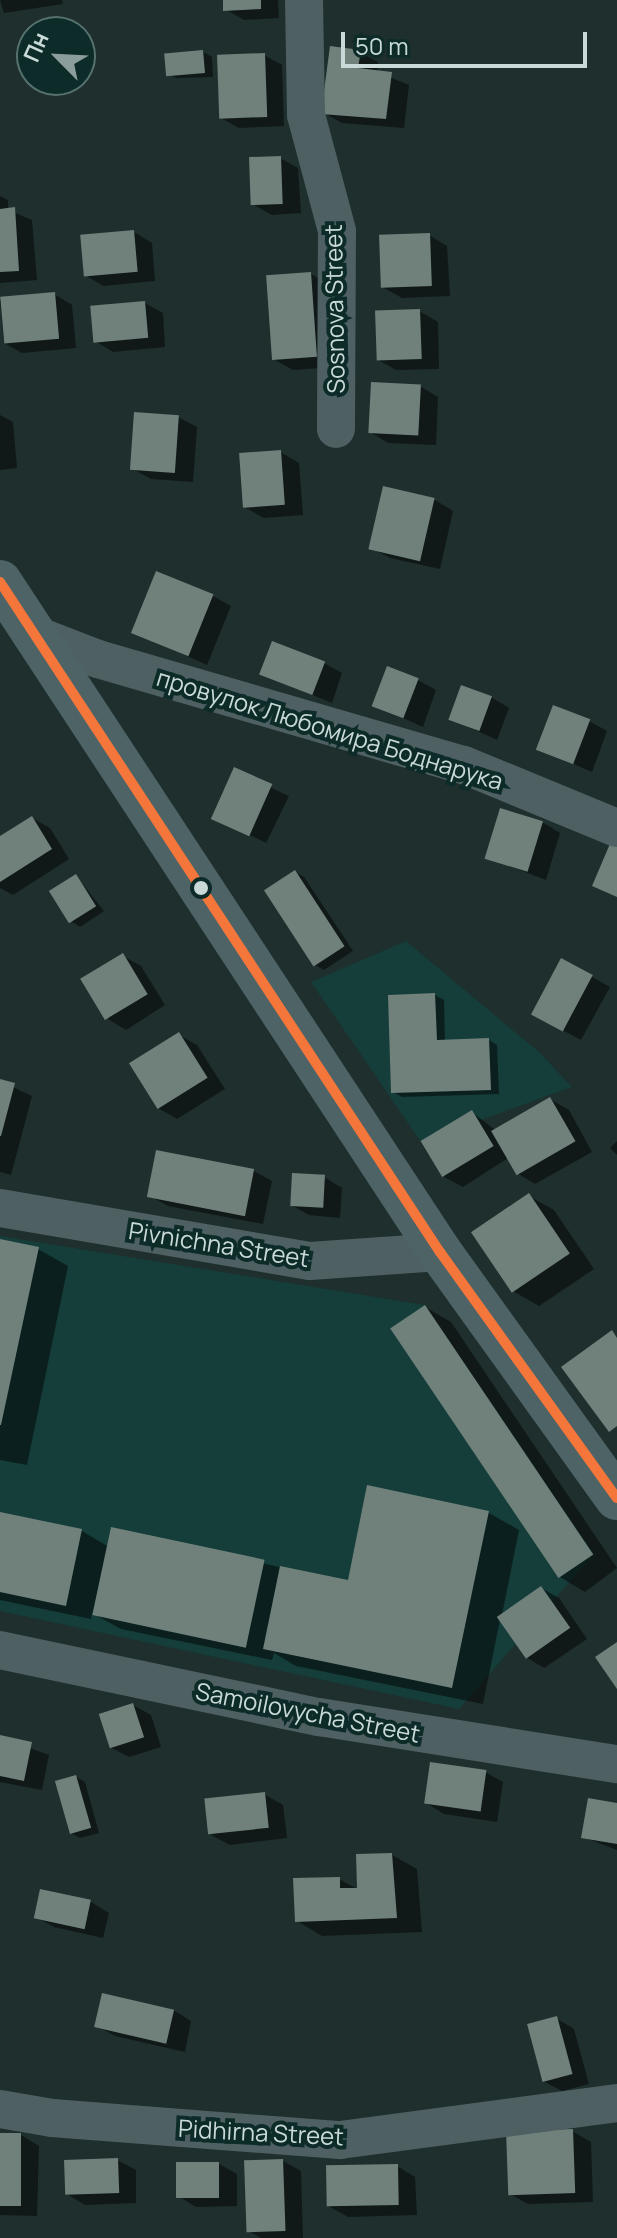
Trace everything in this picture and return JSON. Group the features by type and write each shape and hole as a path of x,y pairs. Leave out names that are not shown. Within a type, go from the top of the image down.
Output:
{"main road":[{"path":"4,597 41,637 440,1252 609,1474"}],"street":[{"name":"Sosnova Street","path":"304,0 306,115 337,231 336,429"},
{"name":"провулок Любомира Боднарука","path":"41,637 98,659 464,765 617,828"},
{"name":"Pivnichna Street","path":"0,1208 310,1261 440,1252"},
{"name":"Samoilovycha Street","path":"0,1650 319,1717 617,1764"},
{"name":"Pidhirna Street","path":"0,2109 52,2118 340,2140 617,2103"}],"shaded area":[{"path":"406,941 539,1052 572,1087 421,1142 311,982"},
{"path":"0,1236 425,1305 594,1554 459,1709 0,1611"}],"building":[{"path":"223,0 261,0 261,9 223,11"},
{"path":"330,46 361,50 358,68 392,72 386,119 321,114"},
{"path":"203,50 205,73 166,76 164,53"},
{"path":"265,53 267,117 219,119 217,55"},
{"path":"281,156 283,204 251,205 249,157"},
{"path":"15,207 19,271 0,272 0,209"},
{"path":"134,230 138,272 84,277 80,235"},
{"path":"430,233 432,286 381,288 379,235"},
{"path":"311,272 317,357 272,360 266,275"},
{"path":"55,292 59,339 4,344 0,297"},
{"path":"145,301 148,338 93,343 90,306"},
{"path":"420,309 422,359 377,361 375,311"},
{"path":"371,382 421,385 418,436 368,433"},
{"path":"134,412 179,415 175,473 130,470"},
{"path":"281,450 285,505 243,508 239,453"},
{"path":"383,486 435,498 420,561 368,549"},
{"path":"156,571 213,594 188,656 131,633"},
{"path":"272,641 325,661 312,695 259,675"},
{"path":"387,666 419,678 403,718 372,706"},
{"path":"461,685 492,696 479,731 448,720"},
{"path":"553,705 590,719 573,764 536,750"},
{"path":"234,767 272,784 249,836 211,819"},
{"path":"500,808 543,821 528,872 485,859"},
{"path":"32,816 52,849 0,882 0,836"},
{"path":"612,839 617,842 617,897 592,886"},
{"path":"295,870 345,946 314,966 264,890"},
{"path":"76,874 96,906 69,923 49,891"},
{"path":"123,953 148,994 105,1020 80,979"},
{"path":"561,958 593,975 563,1031 531,1015"},
{"path":"435,993 437,1040 489,1038 491,1090 391,1093 388,995"},
{"path":"179,1032 208,1078 158,1109 129,1063"},
{"path":"0,1079 15,1083 1,1136 0,1136"},
{"path":"550,1097 576,1141 517,1175 491,1131"},
{"path":"472,1110 494,1146 442,1177 421,1141"},
{"path":"156,1150 254,1169 245,1216 147,1197"},
{"path":"292,1173 325,1175 323,1208 290,1206"},
{"path":"529,1193 570,1254 512,1293 471,1232"},
{"path":"0,1239 39,1247 1,1425 0,1425"},
{"path":"425,1305 593,1555 558,1578 390,1328"},
{"path":"612,1330 617,1338 617,1426 609,1432 561,1367"},
{"path":"367,1485 489,1511 452,1688 263,1649 280,1566 348,1580"},
{"path":"0,1512 82,1529 66,1606 0,1592"},
{"path":"111,1527 265,1560 246,1648 92,1615"},
{"path":"541,1586 570,1628 526,1659 497,1617"},
{"path":"617,1642 617,1689 595,1657"},
{"path":"133,1703 144,1737 110,1748 99,1714"},
{"path":"0,1735 32,1742 24,1781 0,1776"},
{"path":"430,1762 486,1770 481,1812 424,1804"},
{"path":"76,1775 91,1828 70,1834 55,1781"},
{"path":"265,1792 269,1828 208,1834 204,1798"},
{"path":"588,1798 617,1803 617,1844 581,1838"},
{"path":"392,1853 397,1918 295,1922 293,1878 340,1877 340,1888 357,1888 356,1854"},
{"path":"40,1889 91,1900 85,1929 34,1918"},
{"path":"102,1993 174,2010 166,2044 94,2027"},
{"path":"557,2016 573,2074 543,2082 527,2024"},
{"path":"573,2129 575,2193 508,2195 506,2131"},
{"path":"0,2133 21,2133 21,2206 0,2206"},
{"path":"118,2158 119,2193 65,2195 64,2160"},
{"path":"283,2159 286,2231 247,2232 244,2160"},
{"path":"176,2162 219,2162 219,2198 176,2198"},
{"path":"398,2164 399,2205 327,2206 326,2165"}],"transit line":[{"path":"0,582 440,1252 617,1498"}]}
